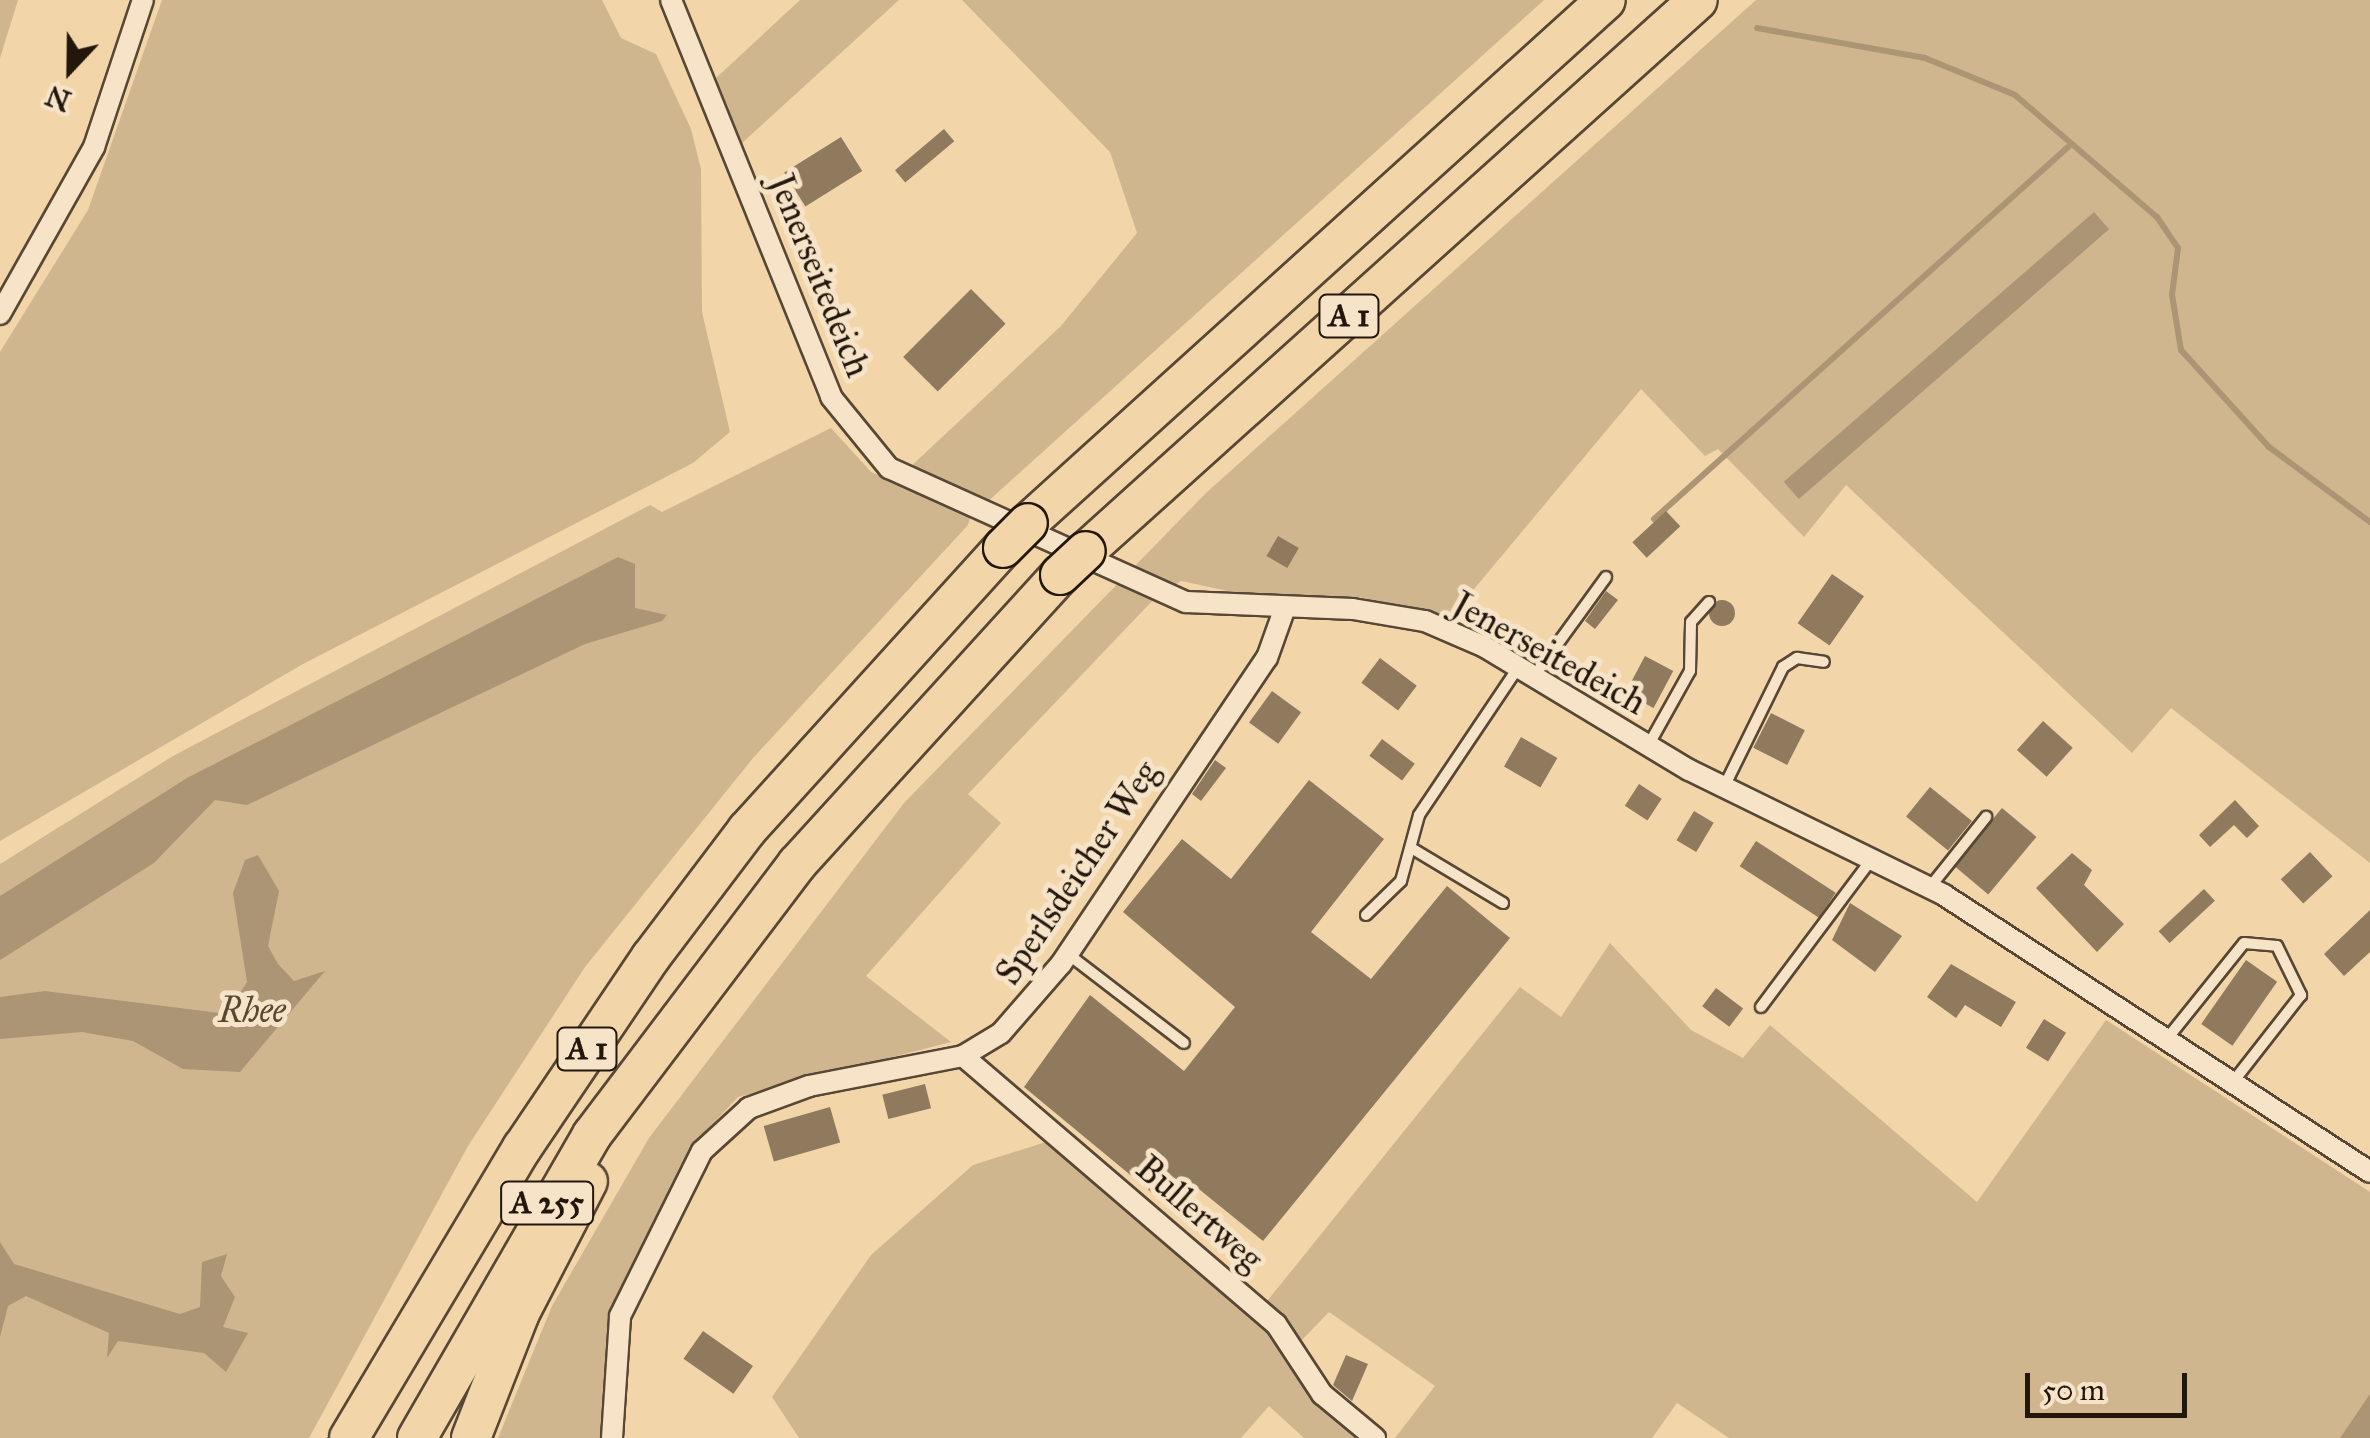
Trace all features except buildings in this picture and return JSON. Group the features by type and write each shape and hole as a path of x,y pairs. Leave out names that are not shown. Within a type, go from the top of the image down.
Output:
{"highway":[{"name":"A 1","path":"349,1438 600,1028 746,830 1016,536 1606,0"},
{"name":"A 1","path":"471,1438 556,1241 705,986 888,757 1073,563 1698,0"},
{"name":"A 255","path":"417,1438 529,1230 705,986"},
{"path":"377,1438 444,1280"}],"street":[{"path":"0,314 94,148 143,0"},
{"name":"Jenerseitedeich","path":"671,0 831,397 888,468 1114,576 1186,602 1283,613 1353,609 1425,621 1648,747 1929,888 2370,1172"},
{"name":"Sperlsdeicher Weg","path":"612,1438 620,1316 702,1151 749,1108 809,1086 962,1056 1001,1033 1068,954 1267,658 1283,613"},
{"name":"Bullertweg","path":"962,1056 1276,1324 1322,1394 1375,1438"}],"lane":[{"path":"1366,915 1401,880 1441,776 1606,577"},
{"path":"1648,747 1690,671 1691,622 1709,602"},
{"path":"1724,787 1783,667 1797,658 1824,662"},
{"path":"1929,888 1986,817"},
{"path":"1412,849 1504,904"},
{"path":"1760,1006 1872,859"},
{"path":"2166,1040 2244,943 2277,946 2301,995 2232,1082"},
{"path":"1068,954 1184,1043"}],"green space":[{"path":"0,0 18,0 0,58"},
{"path":"162,0 602,0 621,38 656,54 691,129 701,169 702,312 730,432 693,463 303,664 0,841 0,352 88,210"},
{"path":"800,0 899,0 742,143 716,78"},
{"path":"962,0 1544,0 985,504 908,469 1061,326 1137,233 1110,152"},
{"path":"1756,0 2370,0 2370,863 2171,708 2132,753 1846,485 1804,537 1718,449 1705,456 1641,389 1449,619 1360,597 1261,598 1181,581 1155,598 968,794 1001,823 866,976 951,1042 738,1097 692,1146 611,1314 601,1438 498,1438 552,1306 649,1138 904,803 1206,493"},
{"name":"Rhee","path":"831,428 871,472 971,515 968,525 753,758 585,967 468,1146 309,1438 0,1438 0,864 173,756 650,505 662,512"},
{"path":"1610,943 1691,1030 1743,1058 1770,1025 1977,1202 2106,1020 2370,1192 2370,1438 1729,1438 1677,1403 1652,1438 1395,1438 1435,1386 1329,1312 1299,1343 1264,1305 1520,987 1561,1017"},
{"path":"1049,1141 1269,1330 1366,1438 1304,1438 1269,1406 1241,1438 799,1438 772,1397 871,1255 973,1165"}],"shaded area":[{"path":"2094,212 2109,229 1799,499 1784,482"},
{"path":"618,557 635,564 635,608 667,615 662,621 585,644 247,805 215,800 154,863 0,960 0,896 187,778"},
{"path":"258,855 279,891 268,946 278,964 294,981 325,971 240,1072 183,1069 133,1041 82,1032 0,1039 0,997 45,991 227,1014 247,982 233,893 245,860"},
{"path":"0,1242 14,1264 180,1314 200,1307 202,1262 227,1254 221,1276 235,1297 223,1327 248,1333 226,1372 204,1353 118,1341 107,1358 109,1333 26,1296 8,1306 0,1337"},
{"path":"2370,1394 2370,1438 2340,1438"}],"waterway":[{"path":"1757,28 1925,58 2015,95 2157,217 2178,248 2172,295 2181,350 2269,447 2370,522"},
{"path":"1654,519 2068,147"}]}
